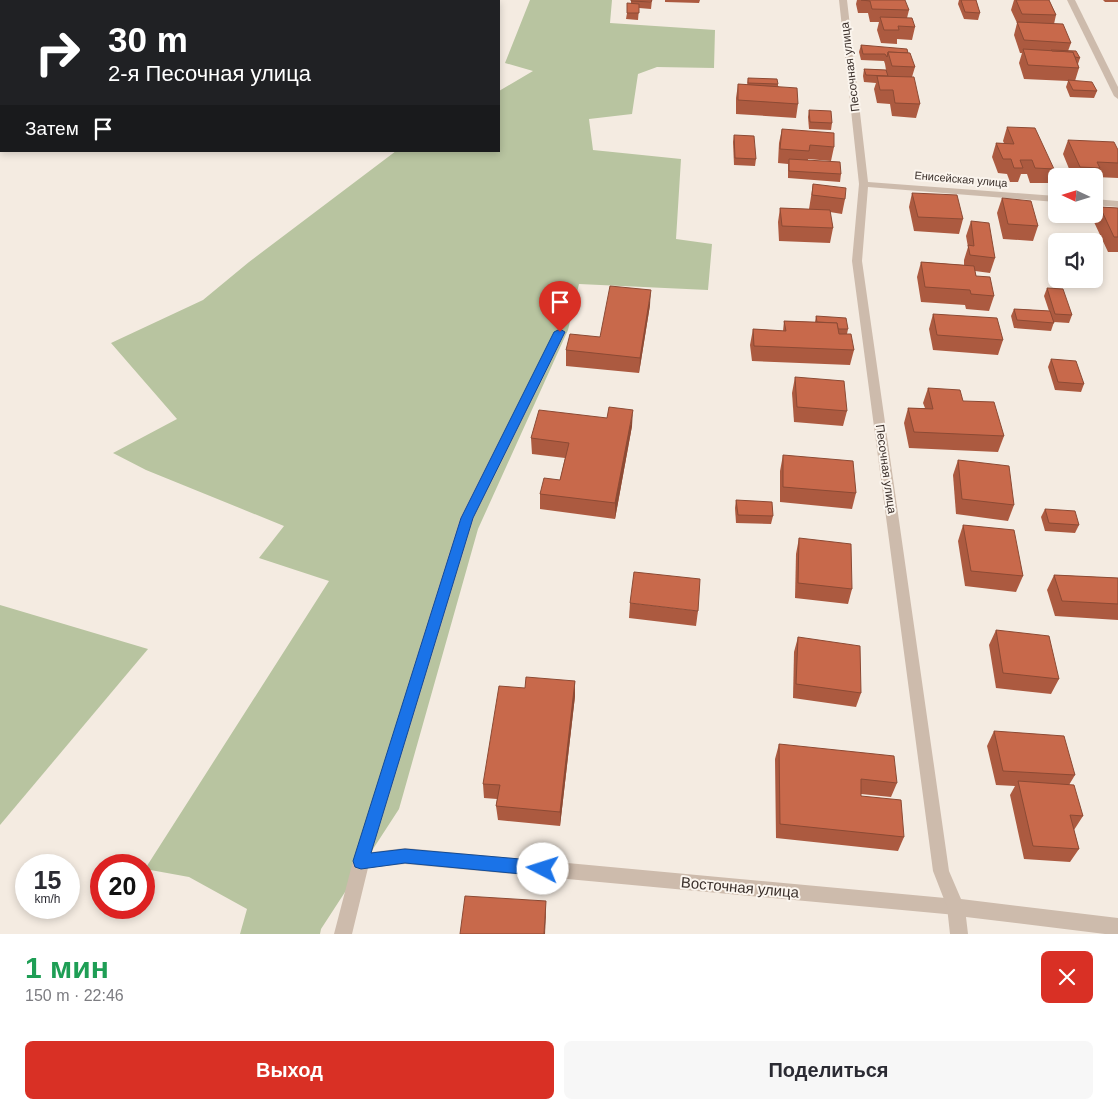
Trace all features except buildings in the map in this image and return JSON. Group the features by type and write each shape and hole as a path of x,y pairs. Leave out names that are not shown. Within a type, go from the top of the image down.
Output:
{"street":[{"name":"Песочная улица","path":"843,0 864,184 857,261 942,871 956,907 959,934"},
{"path":"1071,0 1118,96"},
{"name":"Енисейская улица","path":"864,184 1048,198"},
{"path":"1103,203 1118,204"},
{"path":"343,934 361,861 467,518 560,332"},
{"name":"Восточная улица","path":"361,861 405,856 956,907 1118,928"}],"green space":[{"path":"530,0 612,0 610,23 715,30 714,68 657,67 638,74 632,114 589,119 593,150 681,159 676,239 712,244 708,290 579,284 568,330 478,529 399,809 321,929 320,934 240,934 247,909 189,877 155,871 155,854 329,581 259,558 284,526 146,470 113,453 177,419 111,343 203,300 249,262 395,152 500,152 500,90 533,71 505,63"},
{"path":"0,605 148,649 0,825"}],"route":[{"path":"543,869 405,856 361,861 467,518 560,332"}]}
